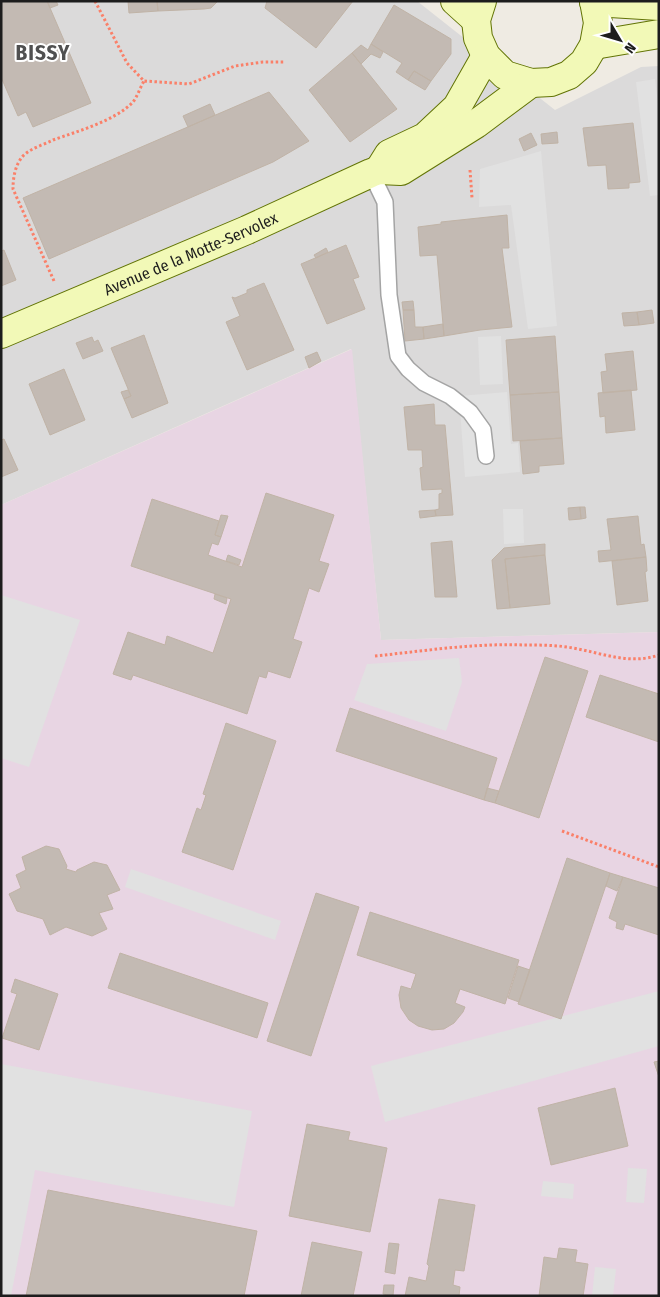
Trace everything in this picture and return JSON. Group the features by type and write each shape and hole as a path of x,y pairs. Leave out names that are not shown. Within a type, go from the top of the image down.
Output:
{"main road":[{"path":"455,1 479,10 478,38 486,56 505,75 531,84 551,82 569,75 584,62 594,45 598,23 594,2 659,9"},
{"path":"594,45 659,34"},
{"name":"Avenue de la Motte-Servolex","path":"1,334 247,230 375,171 389,154 425,137 457,107 486,56"},
{"name":"Avenue de la Motte-Servolex","path":"375,171 401,172 476,124 531,84"}],"lane":[{"path":"375,171 385,202 389,295 398,356 408,370 424,384 450,396 470,412 483,430 486,456"}],"path":[{"path":"95,1 128,63 144,82 189,84 235,66 263,62 285,62"},
{"path":"65,307 13,189 13,177 22,157 34,148 107,119 122,111 134,101 144,82"},
{"path":"470,170 472,198"},
{"path":"375,656 463,647 521,645 572,648 616,659 648,658 659,655"},
{"path":"562,831 659,867"}],"shaded area":[{"path":"1,1 417,1 555,110 641,67 659,66 659,632 381,640 351,349 1,505"},
{"path":"655,79 659,111 659,195 650,196 636,82"},
{"path":"541,151 557,326 528,329 511,205 479,207 480,169"},
{"path":"501,336 503,384 480,385 478,337"},
{"path":"352,349 381,640 659,632 659,1296 1,1296 1,505"},
{"path":"507,392 511,444 518,443 520,472 465,477 459,396"},
{"path":"503,509 523,509 524,543 504,544"},
{"path":"1,595 80,620 29,767 1,758"},
{"path":"459,658 462,682 446,731 354,700 367,664"},
{"path":"131,869 281,921 275,940 125,887"},
{"path":"659,991 659,1046 385,1122 371,1066"},
{"path":"1,1064 252,1111 234,1207 35,1170 11,1296 1,1296"},
{"path":"628,1168 647,1169 644,1203 626,1202"},
{"path":"543,1181 574,1184 573,1199 541,1196"},
{"path":"595,1267 616,1269 613,1296 592,1296"}],"building":[{"path":"1,1 47,1 91,103 33,127 26,112 18,116 1,77"},
{"path":"47,1 56,1 58,5 50,8"},
{"path":"128,1 157,1 158,11 129,13"},
{"path":"157,1 217,2 211,8 158,11"},
{"path":"267,1 353,1 316,48 265,8"},
{"path":"394,5 451,39 451,54 431,81 414,71 408,80 396,72 402,63 371,44"},
{"path":"371,44 383,52 380,58 371,54 361,64 352,53 361,45 368,50"},
{"path":"352,53 397,109 350,142 309,90"},
{"path":"414,71 431,81 425,90 408,80"},
{"path":"269,92 309,141 273,162 49,259 23,198"},
{"path":"210,104 215,115 188,127 183,116"},
{"path":"633,123 640,182 629,183 629,188 608,189 606,165 588,166 583,128"},
{"path":"557,132 558,143 542,144 541,134"},
{"path":"531,133 537,145 524,151 519,139"},
{"path":"507,215 509,248 502,248 512,327 444,336 437,255 420,256 418,227 441,224 441,222"},
{"path":"346,245 359,277 353,279 365,309 327,324 301,264"},
{"path":"326,248 328,252 316,258 314,255"},
{"path":"4,250 16,280 1,286 1,251"},
{"path":"264,283 294,350 247,370 226,322 240,316 232,297 235,298 247,293 247,290"},
{"path":"413,301 414,310 403,310 402,302"},
{"path":"403,310 414,310 415,327 423,327 424,339 405,341"},
{"path":"652,310 654,323 639,325 637,312"},
{"path":"637,312 639,325 624,326 622,313"},
{"path":"443,324 444,336 424,339 423,327"},
{"path":"144,335 168,403 132,418 124,399 131,396 111,348"},
{"path":"555,336 559,392 510,395 506,340"},
{"path":"92,337 94,342 98,340 103,351 83,359 76,343"},
{"path":"633,351 637,390 603,393 601,372 607,371 605,354"},
{"path":"317,352 321,361 309,368 305,357"},
{"path":"64,369 85,420 50,435 29,384"},
{"path":"128,390 131,396 124,399 121,392"},
{"path":"631,390 635,430 606,433 605,416 600,417 598,393"},
{"path":"559,392 562,438 513,441 510,395"},
{"path":"434,404 435,425 445,425 453,515 436,516 435,510 439,509 439,494 442,493 442,489 422,490 420,468 423,467 422,450 408,450 404,407"},
{"path":"562,438 564,464 539,466 539,472 523,474 520,441"},
{"path":"4,439 18,470 1,477 1,440"},
{"path":"266,493 334,515 319,561 329,564 319,592 309,588 293,639 302,642 290,678 268,671 266,678 259,676 247,714 133,675 131,680 113,674 128,632 165,645 167,636 213,653 231,599 131,566 152,499 219,521 215,535 221,537 218,545 212,543 208,555 242,567"},
{"path":"580,507 581,519 569,520 568,508"},
{"path":"580,507 585,507 586,518 581,519"},
{"path":"435,510 436,516 420,518 419,511"},
{"path":"221,515 228,516 221,537 215,535"},
{"path":"638,516 641,545 644,544 646,557 599,562 598,551 611,550 607,519"},
{"path":"452,541 457,597 435,597 431,543"},
{"path":"545,544 545,555 505,559 510,608 497,609 492,560 504,548"},
{"path":"228,555 241,560 239,565 226,561"},
{"path":"545,555 550,604 510,608 505,559"},
{"path":"646,557 647,571 645,572 648,601 617,605 612,561"},
{"path":"215,594 227,598 226,604 214,599"},
{"path":"545,657 588,671 539,818 495,803"},
{"path":"600,675 659,694 659,742 586,717"},
{"path":"350,708 497,758 484,800 336,751"},
{"path":"226,723 276,741 233,870 182,852 197,808 201,810 206,795 203,794"},
{"path":"487,788 499,791 495,803 484,800"},
{"path":"46,846 59,849 67,866 66,869 76,872 94,862 107,865 120,890 107,895 113,909 99,913 107,929 92,936 66,927 50,935 43,919 17,911 9,894 21,888 16,875 26,870 22,857"},
{"path":"567,858 610,873 561,1019 518,1004"},
{"path":"610,873 623,877 617,891 606,886"},
{"path":"623,877 659,888 659,935 625,924 623,930 616,928 617,922 609,918"},
{"path":"316,893 359,907 311,1056 267,1041"},
{"path":"370,912 519,960 505,1004 460,989 455,1003 465,1007 454,1023 444,1029 432,1030 418,1026 409,1020 401,1008 399,995 401,986 411,989 416,974 357,955"},
{"path":"120,953 268,1003 257,1038 108,988"},
{"path":"518,966 530,970 519,1002 508,998"},
{"path":"15,979 58,994 39,1050 2,1038 17,994 11,992"},
{"path":"659,1061 659,1077 654,1062"},
{"path":"615,1088 628,1146 551,1165 538,1108"},
{"path":"307,1124 350,1132 348,1140 387,1148 370,1232 289,1216"},
{"path":"48,1190 257,1231 244,1296 26,1296"},
{"path":"439,1199 475,1205 464,1271 455,1270 453,1285 460,1287 459,1296 405,1296 409,1277 426,1281 429,1266 427,1264"},
{"path":"312,1242 362,1252 353,1296 301,1296"},
{"path":"389,1243 399,1244 395,1274 385,1272"},
{"path":"559,1248 577,1250 575,1262 588,1264 583,1296 539,1296 544,1257 557,1259"},
{"path":"384,1285 394,1285 393,1296 383,1294"}],"district":[{"name":"BISSY","path":"43,53"}]}
